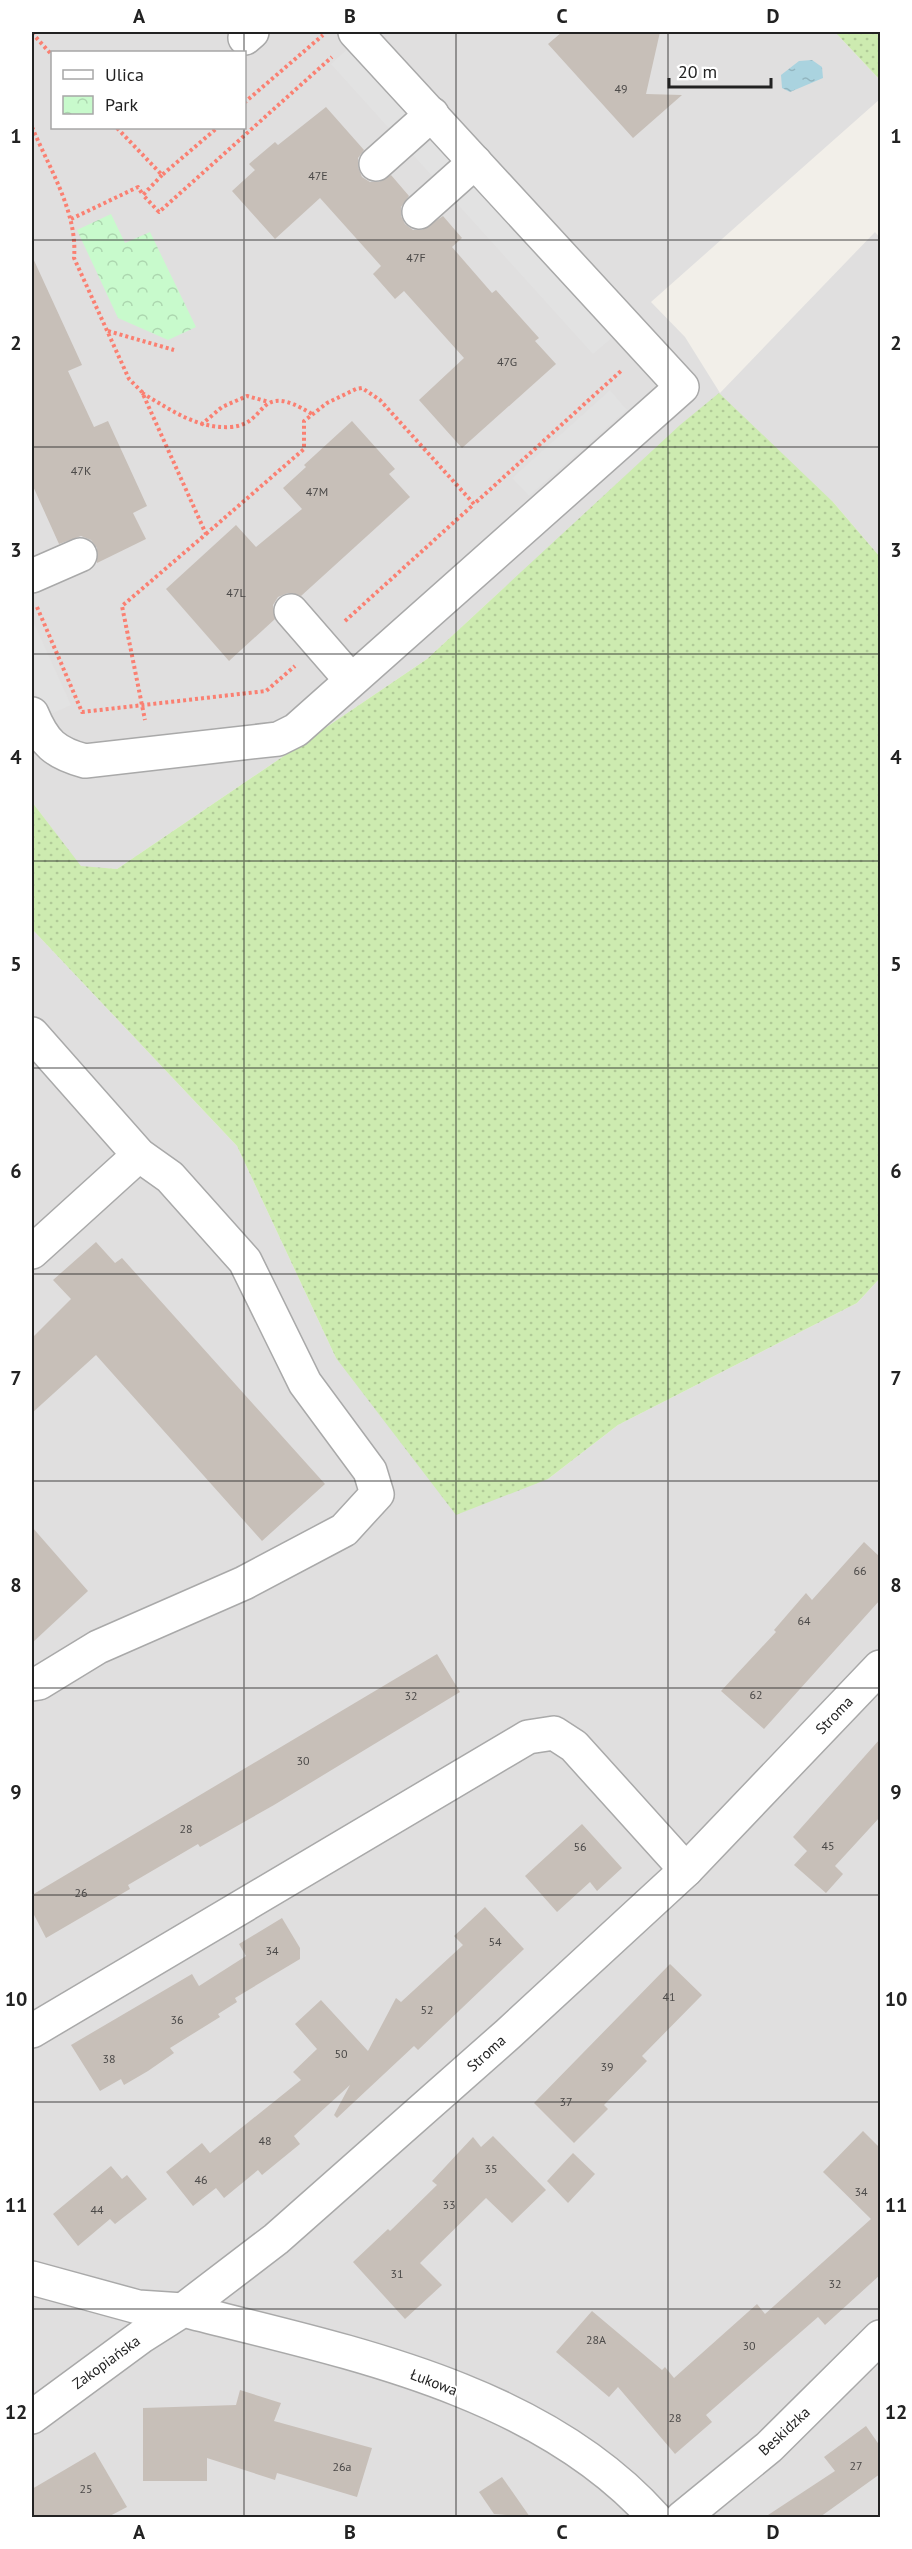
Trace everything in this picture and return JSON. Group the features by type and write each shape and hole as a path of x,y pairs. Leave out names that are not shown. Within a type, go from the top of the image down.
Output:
{"street":[{"path":"32,714 49,745 65,756 85,761 148,752 278,739 296,730 682,387 432,114 346,32"},
{"path":"376,164 432,114"},
{"path":"419,212 475,162"},
{"path":"34,591 80,555"},
{"path":"291,611 351,680"},
{"path":"32,1034 139,1155 170,1177 245,1261 305,1383 370,1470 377,1494 344,1530 244,1583 98,1647 39,1683 32,1684"},
{"path":"32,1252 139,1155"},
{"name":"Stroma","path":"183,2310 276,2239 508,2034 686,1870 880,1667"},
{"path":"32,2031 528,1737 554,1733 574,1746 686,1870"},
{"path":"32,2278 138,2307 183,2310"},
{"name":"Zakopiańska","path":"32,2417 142,2336 183,2310"},
{"name":"Łukowa","path":"183,2310 366,2356 456,2389 529,2422 597,2464 654,2517"},
{"name":"Beskidzka","path":"682,2517 769,2447 880,2337"}],"path":[{"path":"246,102 346,32"},
{"path":"246,129 346,32"},
{"path":"32,33 51,55"},
{"path":"32,127 71,219 76,238 74,258 129,379 142,392 201,425 234,427 247,421 269,402"},
{"path":"118,129 162,175"},
{"path":"143,195 162,175 216,129"},
{"path":"71,219 138,188 159,213 246,129"},
{"path":"107,331 174,350"},
{"path":"34,591 82,712 266,691 628,365"},
{"path":"148,752 144,706 122,606 304,449 304,421 327,403 362,388 380,400 474,504"},
{"path":"142,392 207,534"},
{"path":"201,425 222,407 247,396 269,402 291,400 313,414"}],"shaded area":[{"path":"32,32 835,32 880,80 880,99 651,302 685,337 720,393 875,232 880,238 880,557 833,502 506,586 427,659 117,869 81,867 32,802"},
{"path":"350,47 615,335 593,354 331,64"},
{"path":"610,390 627,410 529,496 512,478"},
{"path":"32,619 71,705 46,716 32,684"},
{"path":"32,929 237,1146 336,1358 548,1479 618,1425 857,1303 880,1278 880,2517 32,2517"}],"green space":[{"path":"835,32 880,32 880,80"},
{"path":"111,214 125,243 150,232 196,327 168,340 118,318 77,230"},
{"path":"719,393 833,502 880,557 880,1278 857,1303 618,1425 548,1479 456,1515 336,1358 237,1146 32,929 32,802 81,866 117,869 427,659 680,425"}],"water":[{"path":"812,60 822,67 823,78 790,92 782,88 781,75 799,61"}],"building":[{"path":"562,32 660,32 646,94 682,95 633,138 548,44"},
{"path":"326,107 364,150 358,158 358,167 362,177 370,182 379,182 391,175 409,196 401,207 401,216 405,224 413,230 422,230 443,216 462,238 452,247 492,293 496,290 539,338 535,341 556,364 462,448 419,400 464,358 404,291 395,299 373,274 381,266 320,198 275,239 232,191 255,170 249,164 275,142 278,145"},
{"path":"32,256 82,365 68,371 94,427 108,421 147,506 133,513 146,539 97,563 97,548 91,540 81,536 59,544 32,484"},
{"path":"352,421 395,469 389,474 410,497 301,596 288,593 278,597 273,605 275,619 229,661 166,589 236,525 256,547 302,509 283,488 306,467 304,465"},
{"path":"96,1242 115,1263 122,1258 325,1484 262,1541 96,1355 32,1413 32,1338 71,1299 53,1280"},
{"path":"32,1527 88,1591 32,1643"},
{"path":"864,1542 880,1557 880,1600 764,1729 721,1691 776,1632 774,1630 806,1593 812,1600"},
{"path":"437,1654 460,1692 274,1805 200,1847 198,1844 128,1885 130,1889 46,1938 32,1911 32,1895"},
{"path":"880,1739 880,1817 835,1866 843,1874 826,1893 794,1865 807,1851 793,1837"},
{"path":"582,1824 622,1868 597,1891 590,1882 557,1912 525,1876"},
{"path":"485,1907 524,1949 418,2050 414,2046 337,2118 334,2115 350,2085 294,2136 300,2144 262,2175 258,2170 224,2198 216,2188 193,2206 166,2172 202,2143 210,2153 301,2080 293,2072 317,2049 295,2024 321,2000 368,2051 396,1998 401,2002 463,1945 454,1936"},
{"path":"282,1918 300,1948 300,1959 235,1998 237,2002 218,2014 220,2017 170,2048 174,2053 148,2071 124,2085 121,2079 100,2091 71,2045 192,1974 199,1986 246,1956 239,1944"},
{"path":"670,1964 702,1995 642,2056 647,2061 604,2105 608,2109 574,2143 534,2103"},
{"path":"863,2131 880,2148 880,2275 825,2325 818,2317 706,2415 712,2422 675,2454 618,2387 609,2397 556,2352 592,2311 662,2370 665,2367 674,2378 757,2304 765,2314 871,2219 823,2172"},
{"path":"493,2136 546,2190 512,2223 486,2198 420,2263 442,2285 405,2319 353,2262 388,2229 390,2231 437,2185 432,2181 473,2137 481,2147"},
{"path":"573,2153 595,2174 568,2203 547,2181"},
{"path":"111,2166 122,2179 127,2175 147,2199 115,2224 110,2219 78,2246 53,2214"},
{"path":"240,2390 281,2403 274,2421 372,2448 357,2497 277,2473 275,2480 207,2458 207,2481 143,2481 143,2408 236,2405"},
{"path":"866,2426 880,2446 880,2474 820,2517 765,2517 835,2471 824,2457"},
{"path":"95,2452 127,2507 108,2517 32,2517 32,2489"},
{"path":"502,2477 530,2517 494,2514 479,2492"}]}
